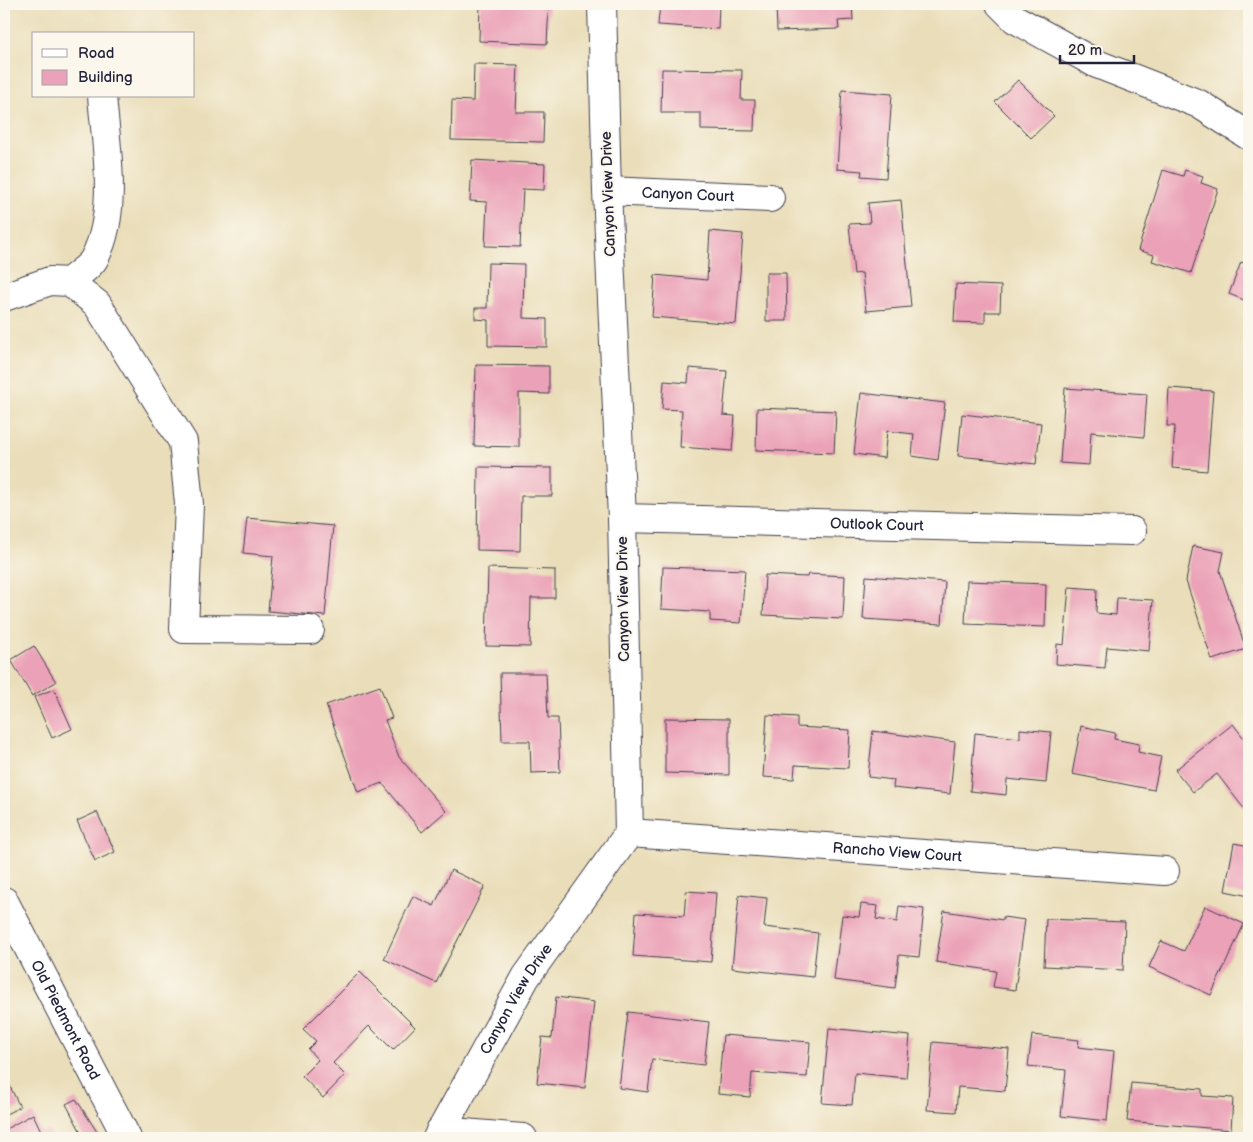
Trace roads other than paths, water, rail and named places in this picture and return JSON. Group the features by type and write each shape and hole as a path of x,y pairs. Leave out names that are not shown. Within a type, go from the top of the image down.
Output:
{"street":[{"name":"Canyon View Drive","path":"439,1135 526,977 629,833 622,518 607,191 602,4"},
{"path":"1000,4 1015,19 1097,64 1199,104 1249,136"},
{"path":"69,282 94,260 103,235 109,200 102,98"},
{"name":"Canyon Court","path":"607,191 770,198"},
{"path":"4,297 50,281 69,282 96,304 183,442 189,504 184,629 310,630"},
{"name":"Outlook Court","path":"622,518 1132,531"},
{"name":"Rancho View Court","path":"629,833 1165,871"},
{"name":"Old Piedmont Road","path":"4,901 127,1138"},
{"path":"439,1135 523,1138"}]}
